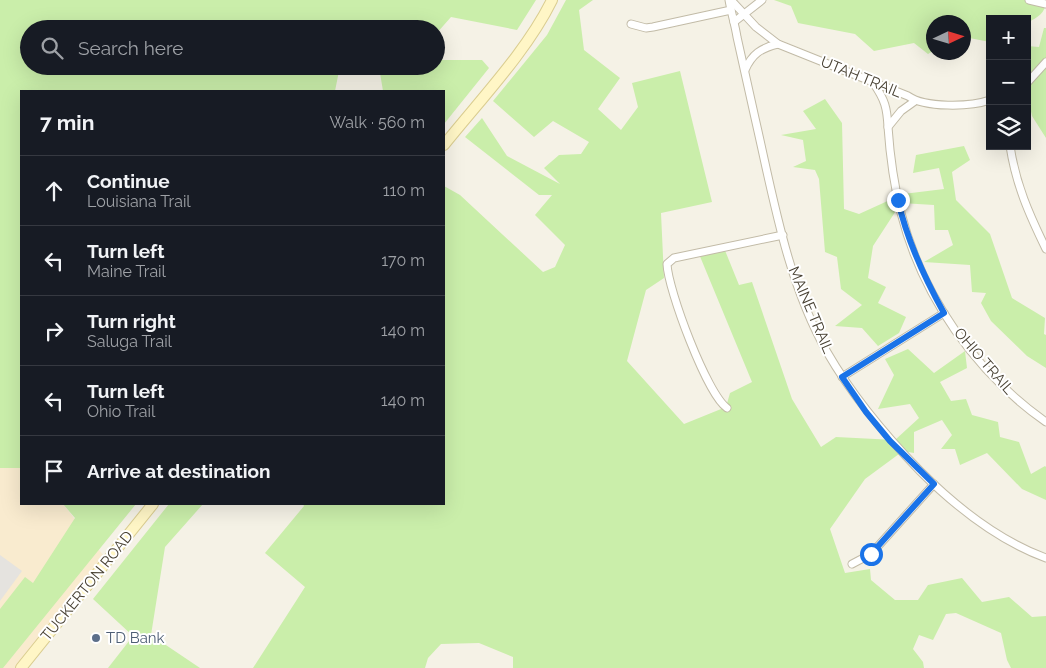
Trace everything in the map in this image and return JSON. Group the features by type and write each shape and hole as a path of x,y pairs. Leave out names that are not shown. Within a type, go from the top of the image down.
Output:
{"main road":[{"path":"445,144 533,33 552,0"},
{"name":"TUCKERTON ROAD","path":"21,668 152,505"}],"street":[{"name":"MAINE TRAIL","path":"730,0 730,10 783,235 793,270 810,315 827,352 866,412 884,434 934,484 976,520 1029,552 1046,558"},
{"name":"UTAH TRAIL","path":"730,0 756,26 778,44 908,96 915,101 959,105 986,102"},
{"path":"734,22 762,0"},
{"path":"1029,0 1046,4"},
{"path":"631,24 646,28 730,10"},
{"path":"745,70 758,50 778,44"},
{"path":"1031,81 1046,62"},
{"name":"OHIO TRAIL","path":"872,82 884,98 887,110 891,161 901,214 923,274 944,313 977,358 1003,386 1046,422"},
{"path":"888,127 901,111 915,101"},
{"path":"1011,150 1014,170 1023,200 1043,236 1046,249"},
{"path":"728,408 721,403 711,386 682,320 668,276 667,264 674,258 783,235"},
{"path":"842,377 944,313"},
{"path":"852,564 871,554 934,484"}],"shaded area":[{"path":"0,468 20,468 20,505 64,505 107,560 20,668 0,668"},
{"path":"0,555 22,571 0,601"}],"green space":[{"path":"0,0 536,0 517,30 451,17 445,24 445,20 20,20 20,75 338,75 335,90 20,90 20,468 0,468"},
{"path":"566,0 593,0 579,10 584,50 620,78 598,109 621,130 638,107 632,83 680,71 712,202 661,213 664,278 646,290 627,361 684,424 726,407 730,393 752,382 699,254 724,248 739,285 752,282 792,399 821,447 836,437 895,440 919,418 910,404 878,409 894,375 885,359 908,349 934,373 965,351 967,368 940,382 951,401 966,399 972,415 998,422 1000,437 1019,442 1031,474 1046,467 1046,500 1022,489 987,453 960,465 955,449 941,449 952,435 942,420 914,432 914,453 903,451 865,479 830,529 845,573 870,569 871,580 895,600 918,600 928,585 962,578 982,602 1009,597 1032,617 1046,616 1046,668 1011,668 1007,660 1001,633 956,613 946,614 933,640 919,635 913,649 923,662 924,668 513,668 513,657 479,643 441,644 428,658 425,668 253,668 305,587 265,553 304,505 445,505 445,187 460,195 543,272 555,267 565,245 535,215 552,195 539,195 465,137 482,118 507,156 560,184 544,168 559,155 581,154 589,142 553,121 534,137 493,101 547,35"},
{"path":"774,0 1046,0 1043,11 1031,21 1031,15 986,15 986,41 971,38 971,15 926,15 926,52 914,43 874,51 855,34 798,23 791,6"},
{"path":"1044,28 1046,28 1046,138 1031,112 1031,46 1039,47"},
{"path":"445,60 482,60 489,68 445,123 445,90 383,90 380,75 445,75"},
{"path":"825,99 842,123 844,209 859,214 903,194 944,189 939,168 913,173 916,155 964,146 970,160 952,172 956,200 990,234 1012,298 1045,318 1046,368 1027,356 991,321 981,303 986,293 972,292 970,265 924,262 953,245 948,230 935,230 934,205 901,203 873,246 868,278 886,287 878,303 906,317 899,333 878,346 862,328 835,326 862,305 841,289 837,257 825,252 819,179 815,170 793,167 806,161 803,140 781,135 816,129 803,111"},
{"path":"64,505 135,505 3,668 0,668 0,609 25,577 33,583 75,518"},
{"path":"168,505 202,505 165,547 151,635 200,668 108,668 133,636 93,599"}],"place":[{"name":"TD Bank","path":"96,638"}],"route":[{"path":"871,554 934,484 890,441 866,412 842,377 944,313 923,274 913,250 898,200"}]}
